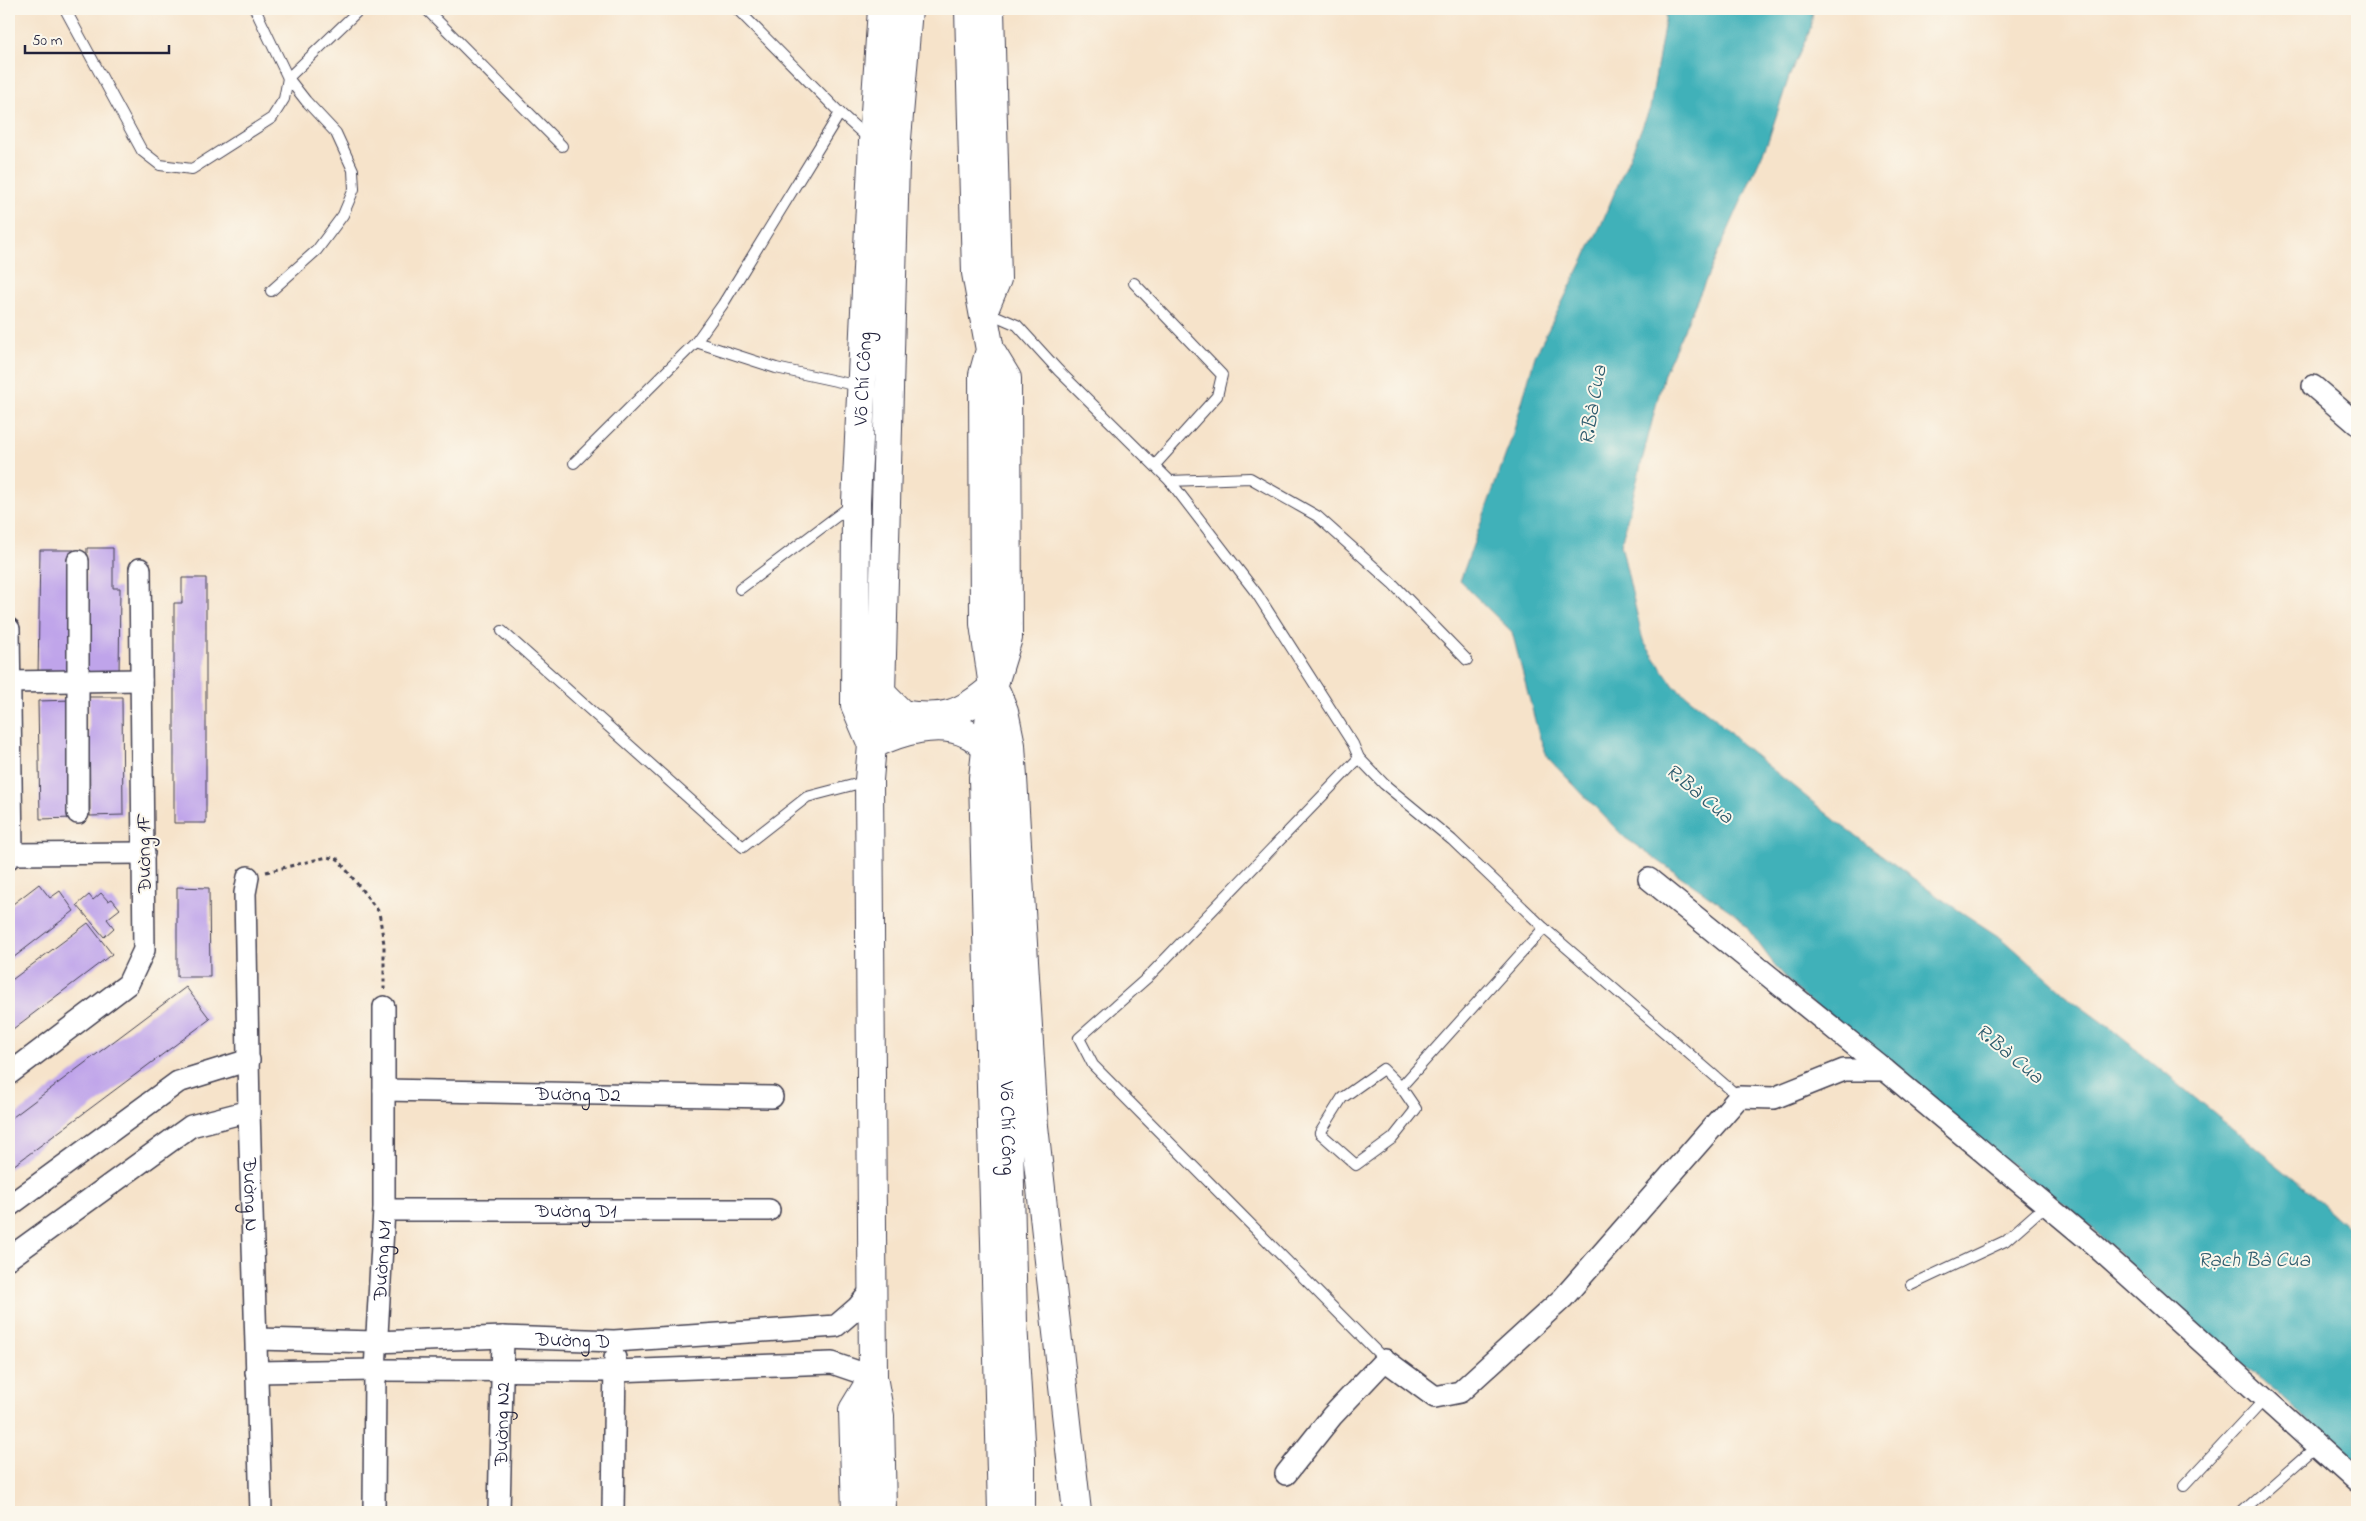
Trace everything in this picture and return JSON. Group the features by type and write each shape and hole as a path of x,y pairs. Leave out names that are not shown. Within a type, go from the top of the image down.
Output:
{"main road":[{"name":"Võ Chí Công","path":"872,745 855,705 856,502 863,386 873,142 882,9"},
{"name":"Võ Chí Công","path":"882,1512 880,1416 874,1377 872,1290 869,780 872,745 881,693 895,162 908,9"},
{"name":"Võ Chí Công","path":"969,9 976,273 990,350 983,375 984,614 993,687 983,778 1002,1512"},
{"path":"984,310 997,279 990,9"},
{"path":"863,386 889,392"},
{"path":"856,502 885,502"},
{"path":"881,693 902,714 938,716 957,713 975,702 993,687 1004,711 1011,745 1034,1126 1077,1512"},
{"path":"872,745 894,734 916,729 936,729 968,734 987,748"},
{"name":"Võ Chí Công","path":"987,748 996,761 1001,783 1013,1323 1021,1457 1022,1512"},
{"path":"856,1512 853,1410 874,1377"}],"street":[{"path":"2313,386 2357,424"},
{"path":"78,561 78,813"},
{"name":"Đường 1F","path":"9,1074 128,984 144,950 140,569"},
{"path":"9,630 11,856 144,853"},
{"path":"9,682 141,680"},
{"name":"Đường N","path":"248,877 245,893 249,1111 261,1512"},
{"path":"1649,879 1885,1070 2046,1205 2357,1482"},
{"name":"Đường N1","path":"374,1512 375,1370 384,1210 384,1007"},
{"path":"9,1206 178,1082 249,1060"},
{"path":"1286,1474 1332,1416 1385,1360 1435,1397 1460,1392 1563,1298 1739,1097 1774,1098 1844,1070 1885,1070"},
{"name":"Đường D2","path":"384,1090 772,1097"},
{"path":"9,1258 191,1126 249,1111"},
{"name":"Đường D1","path":"384,1210 769,1210"},
{"name":"Đường D","path":"257,1339 376,1342 502,1337 614,1341 836,1326 858,1307 872,1290"},
{"name":"Đường N2","path":"499,1512 502,1337"},
{"path":"614,1341 614,1512"},
{"name":"Đường D","path":"256,1372 375,1370 615,1371 832,1363 874,1377"}],"lane":[{"path":"65,9 142,151 160,165 192,169 272,118 284,99 288,78 360,9"},
{"path":"254,9 288,78 306,101 336,133 352,170 354,189 343,215 317,250 271,290"},
{"path":"426,9 562,146"},
{"path":"737,9 840,113 895,162"},
{"path":"574,463 696,342 723,304 840,113"},
{"path":"1134,283 1222,375 1217,396 1155,465"},
{"path":"984,310 1017,325 1058,370 1170,481 1257,594 1353,744 1359,758 1384,784 1452,840 1544,928 1739,1097"},
{"path":"696,342 776,368 863,386"},
{"path":"1170,481 1250,478 1317,516 1393,584 1467,660"},
{"path":"740,589 856,502"},
{"path":"502,631 743,847 807,797 869,780"},
{"path":"1359,758 1147,978 1079,1038 1093,1065 1385,1360"},
{"path":"1401,1087 1544,928"},
{"path":"1383,1068 1401,1087 1416,1109 1393,1138 1356,1165 1320,1133 1342,1098 1383,1068"},
{"path":"1911,1285 2004,1241 2046,1205"},
{"path":"2184,1486 2265,1399"},
{"path":"2242,1512 2316,1446"}],"path":[{"path":"248,877 327,857 338,859 379,912 384,944 384,1007"}],"water":[{"name":"Rạch Bà Cua","path":"1667,9 1813,9 1811,28 1789,77 1768,141 1664,374 1621,544 1643,641 1674,686 1715,718 1741,744 1841,825 1940,898 2004,940 2073,1001 2110,1028 2296,1181 2357,1236 2357,1462 2161,1293 2072,1210 2001,1157 1799,993 1773,963 1739,917 1624,837 1548,758 1539,736 1512,632 1460,581 1512,437 1535,356 1601,225 1650,108"}],"building":[{"path":"87,548 113,548 113,588 120,588 119,676 85,676"},
{"path":"40,550 74,550 72,677 38,677"},
{"path":"182,578 206,578 206,823 174,823 174,603 182,603"},
{"path":"89,697 122,697 123,815 90,816"},
{"path":"72,700 73,818 40,819 38,701"},
{"path":"39,884 50,898 60,891 74,911 9,961 9,907"},
{"path":"177,887 209,888 210,977 177,977"},
{"path":"101,893 108,901 112,899 120,909 107,919 114,928 104,937 77,905 89,895 93,900"},
{"path":"88,923 112,954 9,1032 9,982"},
{"path":"186,987 210,1019 9,1169 9,1120"}],"water label":[{"name":"R.Bà Cua","path":"1592,405"},
{"name":"R.Bà Cua","path":"1700,793"},
{"name":"R.Bà Cua","path":"2010,1053"}]}
